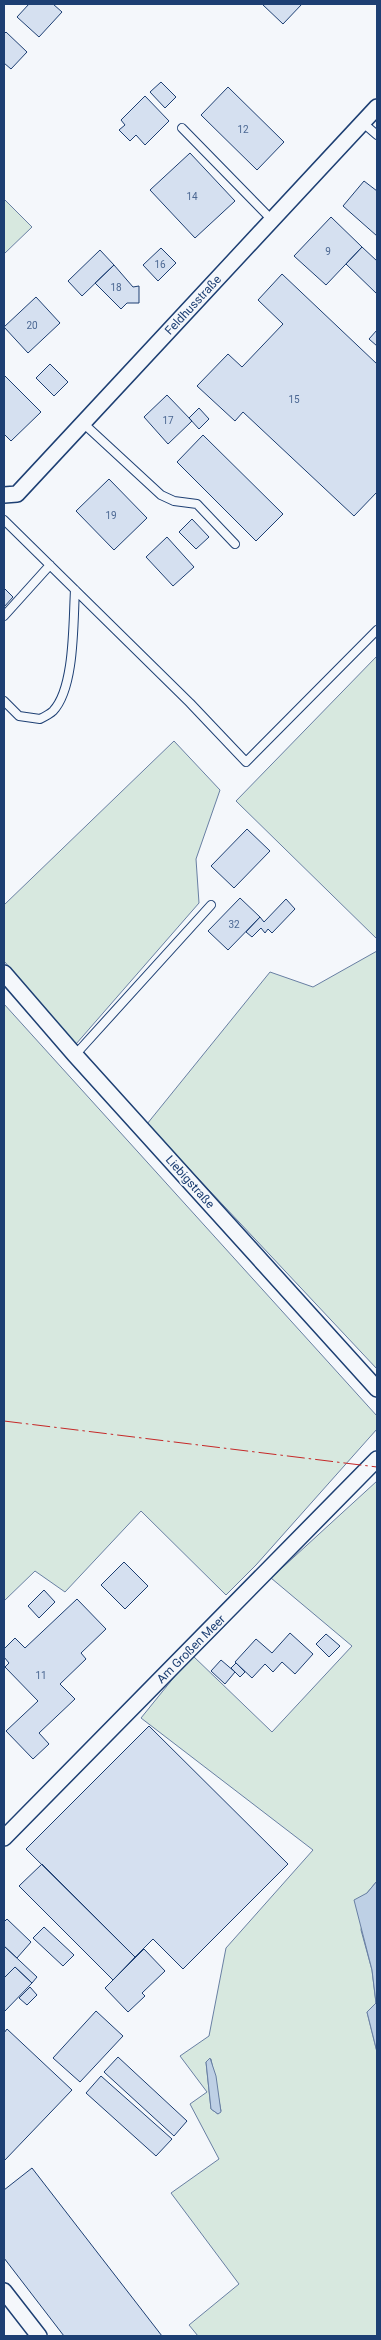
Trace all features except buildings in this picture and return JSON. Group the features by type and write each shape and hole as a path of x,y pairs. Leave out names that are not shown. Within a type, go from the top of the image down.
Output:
{"street":[{"name":"Feldhusstraße","path":"4,494 17,494 377,107"},
{"name":"Liebigstraße","path":"4,973 75,1055 377,1389"},
{"name":"Am Großen Meer","path":"4,1838 377,1459"},
{"path":"4,2291 39,2336"}],"lane":[{"path":"363,123 377,135"},
{"path":"182,128 272,220"},
{"path":"83,422 161,495 174,501 198,504 235,544"},
{"path":"4,520 190,703 246,762 377,630"},
{"path":"4,616 50,565"},
{"path":"4,701 19,716 40,719 54,710 64,689 72,664 75,590"},
{"path":"75,1055 211,905"}],"shaded area":[{"path":"4,199 32,227 4,254"},
{"path":"377,656 377,939 236,801"},
{"path":"174,741 220,790 196,859 199,903 76,1044 4,961 4,905"},
{"path":"377,951 377,1369 147,1124 270,972 313,987"},
{"path":"4,1004 377,1416 377,1429 256,1565 226,1595 141,1511 65,1592 35,1571 4,1601"},
{"path":"377,1481 377,1881 367,1893 361,1930 372,1970 376,2003 367,2012 377,2052 377,2336 198,2336 189,2325 239,2284 171,2193 219,2159 190,2104 207,2092 180,2056 209,2036 226,1948 313,1850 141,1718 192,1655 272,1732 352,1646 271,1578","holes":["211,2059 221,2111 218,2114 211,2109 206,2062"]}],"water":[{"path":"377,1881 377,2052 367,2012 376,2003 372,1970 354,1900 367,1893"},
{"path":"210,2058 216,2076 221,2112 218,2114 211,2109 206,2062"}],"power":[{"path":"4,1421 377,1467"}]}
